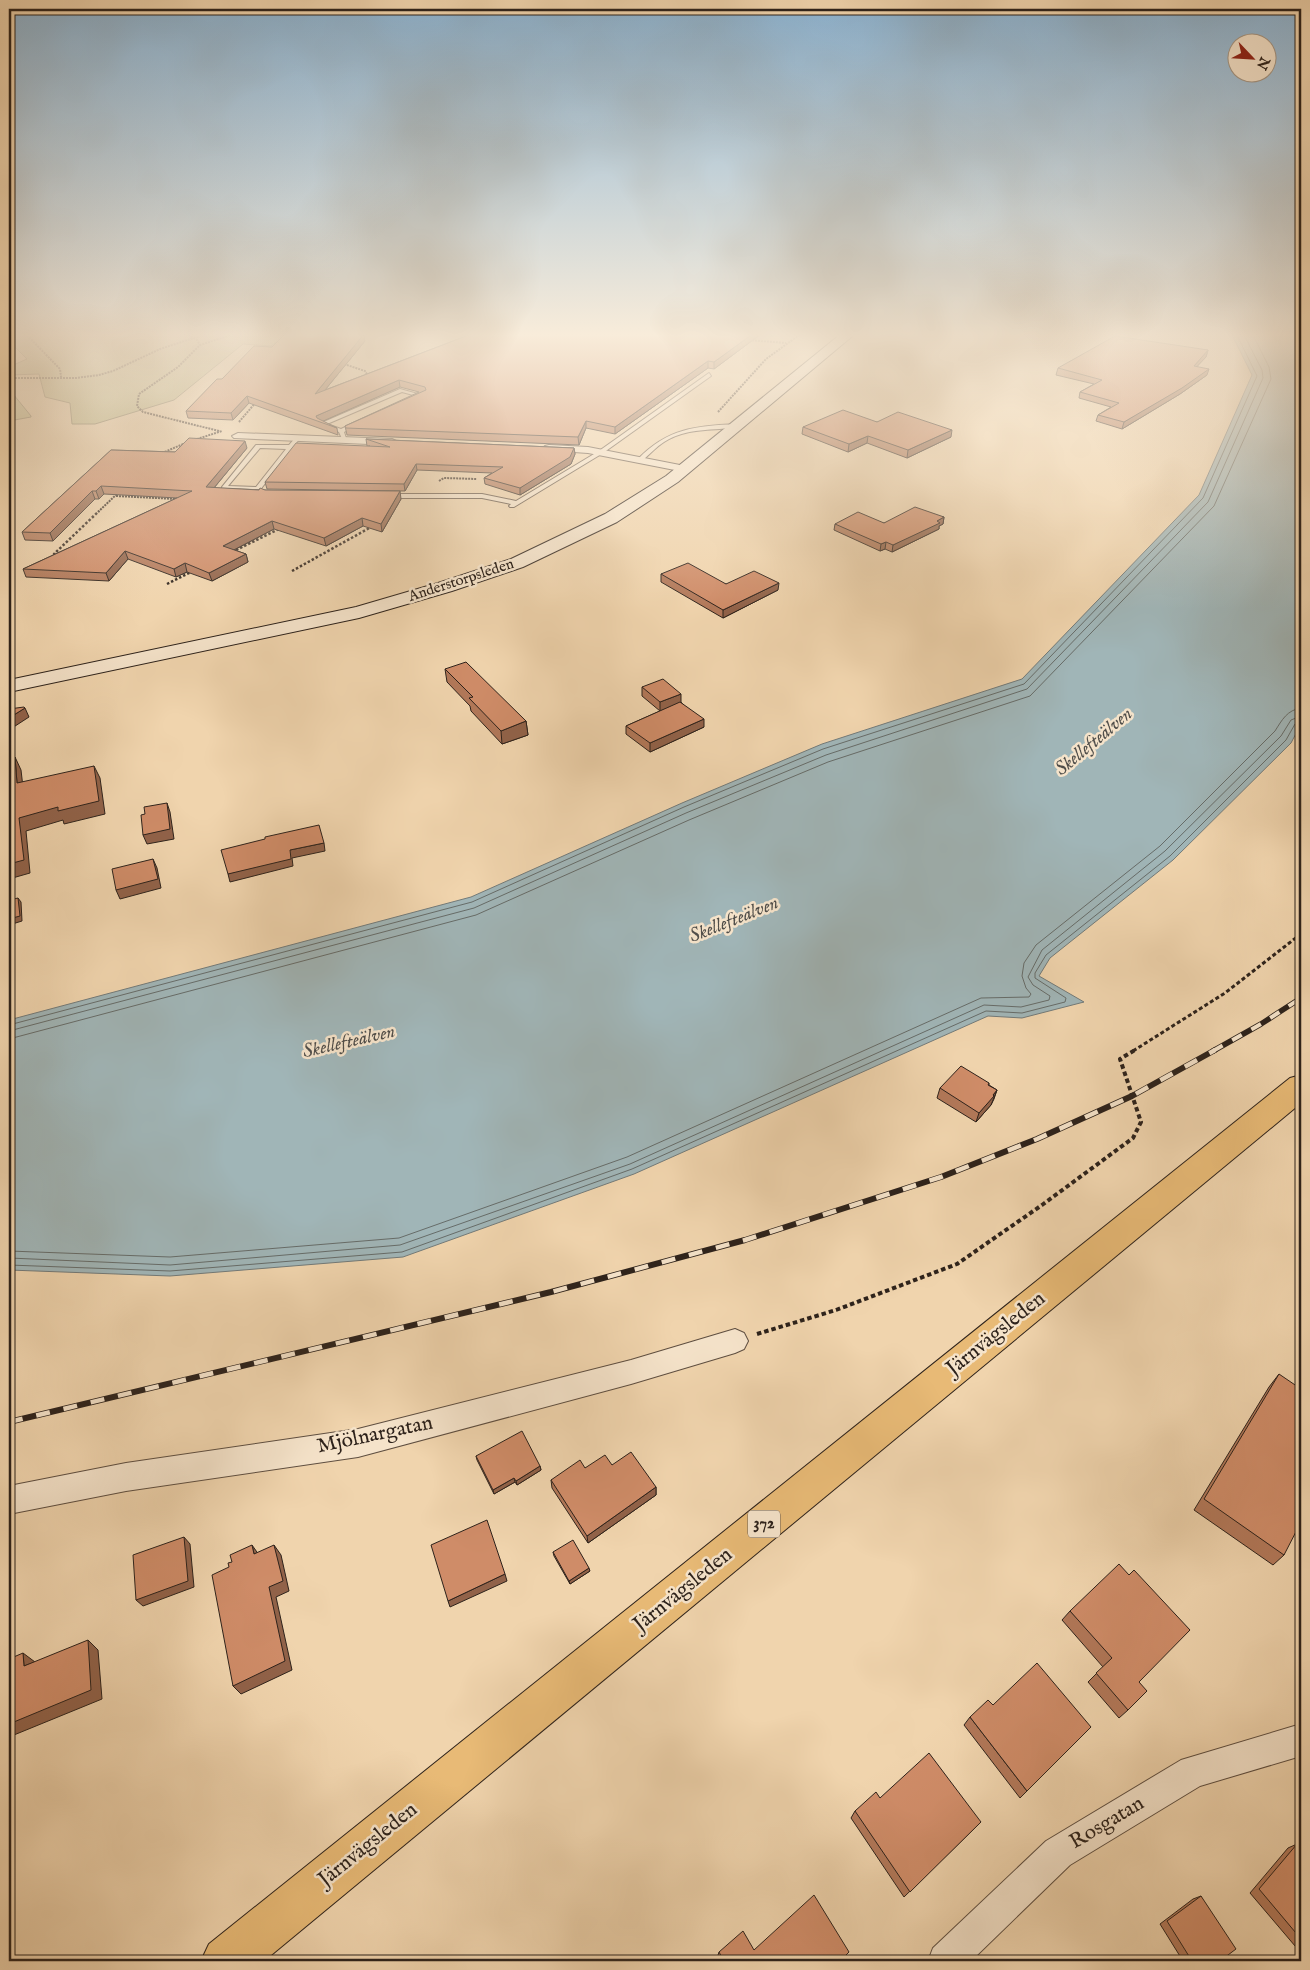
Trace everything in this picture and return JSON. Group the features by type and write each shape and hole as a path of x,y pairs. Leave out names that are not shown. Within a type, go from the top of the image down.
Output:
{"main road":[{"name":"Anderstorpsleden","path":"9,686 359,612 445,587 517,563 611,518 685,469 737,426"},
{"name":"Järnvägsleden","path":"226,1961 1301,1086"}],"street":[{"path":"238,436 293,443 343,436 402,443"},
{"path":"534,448 588,450 685,469"},
{"name":"Mjölnargatan","path":"9,1500 126,1477 358,1443 630,1372 735,1341"},
{"name":"Rosgatan","path":"946,1961 1058,1853 1193,1772 1301,1740"}],"lane":[{"path":"324,425 343,436 359,425"},
{"path":"382,496 482,496 514,505 601,452 640,425"},
{"path":"641,459 663,440 687,431 737,426"},
{"path":"258,490 293,443"},
{"path":"267,494 258,490 224,488 258,446 293,443"}],"path":[{"path":"195,425 238,436"},
{"path":"154,456 178,445 227,430"},
{"path":"61,554 54,554 116,496 122,488"},
{"path":"116,496 182,500 173,504"},
{"path":"292,571 376,524"},
{"path":"227,554 287,525"},
{"path":"167,584 201,567"},
{"path":"735,1341 836,1310 957,1264 1133,1138 1141,1122 1120,1059 1225,993 1297,937 1301,923"}],"water":[{"name":"Skellefteälven","path":"1230,425 1301,425 1301,724 1291,743 1173,860 1050,958 1039,976 1084,1002 1022,1018 988,1016 634,1174 403,1257 170,1276 9,1270 9,1020 471,897 682,803 822,744 1022,679 1199,495"}],"building":[{"path":"584,425 578,437 346,428 345,426"},
{"path":"808,425 937,425 952,430 908,450 868,436 849,444 803,427"},
{"path":"189,438 245,441 206,487 259,490 260,488 265,490 400,491 381,524 362,518 324,538 272,521 223,546 246,554 209,573 185,563 174,569 125,551 106,573 23,569 192,491 101,486 96,491 92,491 50,533 22,532 111,450 175,452"},
{"path":"366,439 574,448 570,457 520,488 484,478 503,467 416,464 404,484 265,482 296,443 390,447"},
{"path":"915,507 944,517 937,521 940,523 893,545 886,542 881,544 835,524 858,512 884,523"},
{"path":"688,563 726,584 754,571 779,583 723,610 661,574"},
{"path":"466,662 526,721 501,731 469,698 473,697 445,669"},
{"path":"663,679 681,694 660,702 642,687"},
{"path":"680,702 704,719 650,743 626,726"},
{"path":"25,708 9,718 9,709"},
{"path":"15,757 17,783 94,766 99,801 58,811 58,807 19,818 24,860 9,864 9,758"},
{"path":"167,803 170,829 143,835 141,815 145,814 144,807"},
{"path":"319,825 324,843 290,850 291,859 228,874 221,850 265,839 265,837"},
{"path":"153,859 158,879 116,890 112,869"},
{"path":"18,898 20,916 9,919 9,900"},
{"path":"961,1066 997,1090 979,1113 940,1088"},
{"path":"1279,1374 1301,1389 1301,1522 1284,1555 1204,1499"},
{"path":"522,1431 540,1466 516,1481 514,1478 493,1490 476,1456"},
{"path":"631,1452 656,1487 587,1536 551,1480 580,1460 585,1468 605,1455 612,1465"},
{"path":"487,1520 505,1574 448,1601 431,1545"},
{"path":"184,1537 188,1581 136,1600 133,1555"},
{"path":"573,1540 589,1568 569,1581 553,1552"},
{"path":"252,1545 254,1554 274,1545 283,1581 269,1587 285,1661 233,1686 212,1575 229,1567 228,1563 232,1562 230,1555"},
{"path":"1119,1564 1129,1575 1134,1570 1190,1630 1139,1682 1147,1691 1128,1710 1096,1673 1112,1658 1070,1611"},
{"path":"88,1640 91,1690 9,1724 9,1659 23,1653 24,1666"},
{"path":"1037,1663 1091,1727 1027,1791 970,1717 988,1700 993,1705"},
{"path":"929,1753 981,1822 910,1892 855,1811 876,1792 880,1798"},
{"path":"1297,1844 1301,1850 1301,1939 1259,1889"},
{"path":"814,1895 849,1952 840,1961 724,1961 719,1952 743,1931 754,1950"},
{"path":"1201,1896 1236,1949 1220,1961 1192,1961 1167,1921"}],"railway":[{"path":"1213,1051 1261,1024 1301,998"},
{"path":"9,1422 551,1292 745,1240 941,1177 1037,1139 1132,1096 1215,1050"}]}
